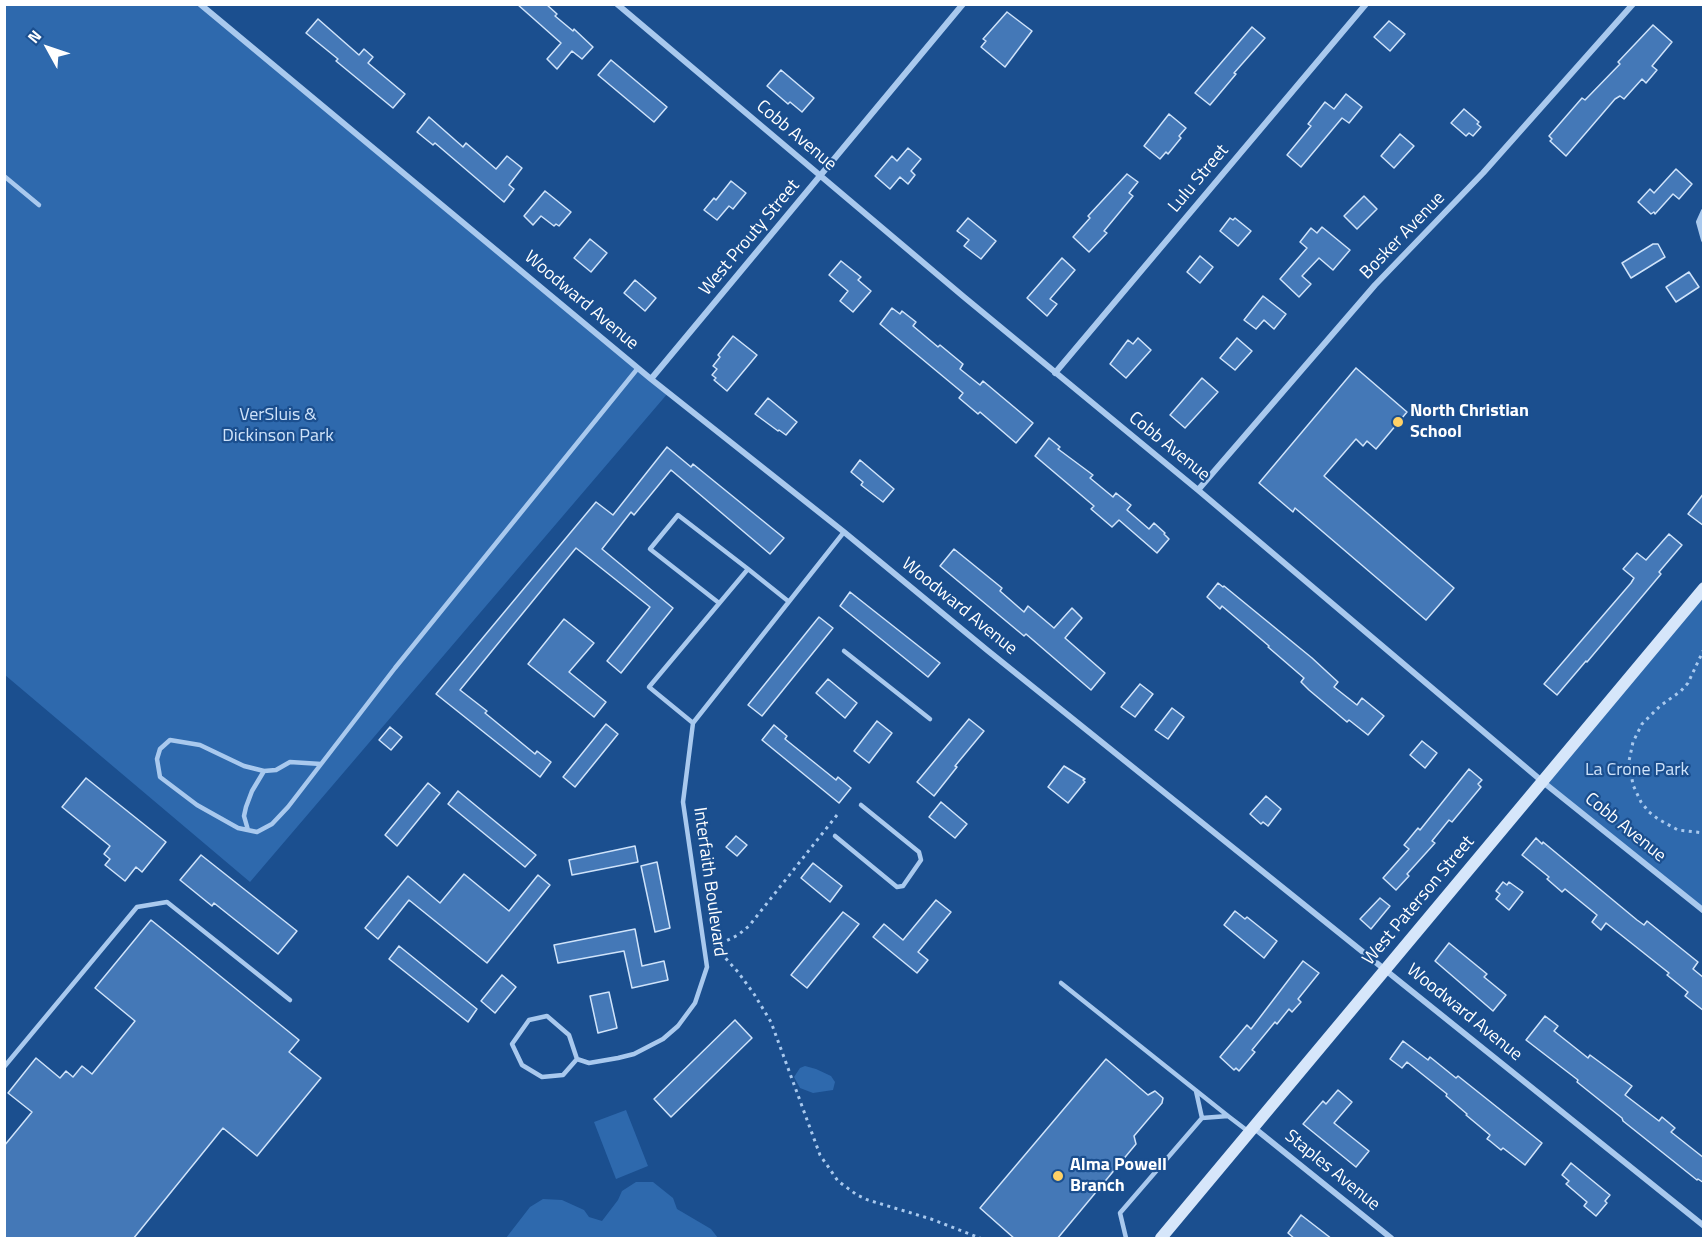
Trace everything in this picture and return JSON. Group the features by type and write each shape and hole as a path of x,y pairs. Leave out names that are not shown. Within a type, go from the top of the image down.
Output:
{"street":[{"name":"Woodward Avenue","path":"200,4 651,379 1704,1226"},
{"name":"Cobb Avenue","path":"617,4 1543,782 1704,911"},
{"name":"West Prouty Street","path":"651,379 963,4"},
{"name":"Lulu Street","path":"1055,373 1366,4"},
{"name":"Bosker Avenue","path":"1198,490 1375,285 1484,173 1633,4"},
{"path":"1704,211 1699,222 1704,240"},
{"name":"West Paterson Street","path":"1161,1239 1704,588"},
{"name":"Staples Avenue","path":"1251,1130 1391,1239"}],"lane":[{"path":"4,176 39,206"},
{"path":"321,764 290,762 276,770 264,771 244,766 200,745 183,741 170,741 160,748 157,759 160,777 197,805 238,828 257,832 272,824 321,764 395,668 638,368"},
{"path":"719,603 650,549 678,514 789,601"},
{"path":"748,568 649,687 693,723 844,532"},
{"path":"844,651 930,719"},
{"name":"Interfaith Boulevard","path":"577,1059 589,1063 618,1058 649,1047 678,1026 689,1012 700,991 707,967 706,955 683,802 693,723"},
{"path":"248,830 244,816 246,807 264,771"},
{"path":"835,836 897,887 903,886 921,860 919,852 861,805"},
{"path":"4,1066 137,907 167,902 290,1000"},
{"path":"1061,983 1228,1116 1251,1130"},
{"path":"548,1016 569,1035 577,1059 563,1075 542,1077 522,1065 512,1044 529,1020 548,1016"},
{"path":"1196,1090 1202,1118"},
{"path":"1126,1239 1120,1213 1202,1118 1228,1116"}],"path":[{"path":"1704,649 1688,683 1642,724 1633,742 1629,761 1636,794 1649,812 1678,831 1704,833"},
{"path":"837,815 749,926 738,935 712,948 719,951 738,972 771,1022 820,1155 838,1181 852,1192 868,1200 931,1219 980,1239"}],"green space":[{"name":"VerSluis & Dickinson Park","path":"4,5 199,5 668,393 250,882 5,675"},
{"name":"La Crone Park","path":"1703,588 1703,911 1543,782"},
{"path":"805,1066 831,1076 835,1082 833,1090 813,1093 800,1088 794,1077 800,1068"},
{"path":"626,1110 648,1166 616,1179 594,1122"},
{"path":"636,1182 653,1182 673,1198 677,1209 711,1229 718,1238 506,1238 530,1207 543,1199 562,1200 584,1210 589,1217 602,1221 622,1191"}],"building":[{"path":"517,4 546,4 557,14 555,16 573,31 574,29 593,47 582,59 572,51 557,69 547,59 561,43"},
{"path":"1007,12 1032,31 1005,67 981,47 986,41 983,39"},
{"path":"318,19 359,55 364,49 373,57 368,63 405,94 393,108 306,33"},
{"path":"1389,21 1405,34 1390,51 1374,37"},
{"path":"1653,25 1672,42 1652,66 1657,70 1646,83 1642,79 1624,99 1620,96 1615,99 1566,156 1550,141 1552,139 1549,136 1582,98 1585,100 1620,64 1618,62"},
{"path":"1252,27 1265,38 1210,105 1195,93"},
{"path":"611,60 667,107 654,122 598,75"},
{"path":"781,70 814,98 802,112 790,102 788,104 767,86"},
{"path":"1346,94 1362,107 1349,123 1342,118 1301,167 1287,155 1311,126 1308,124 1325,102 1334,109"},
{"path":"1464,109 1479,122 1477,124 1481,127 1473,136 1469,133 1466,136 1451,123"},
{"path":"1169,114 1186,128 1168,154 1166,152 1160,159 1144,146"},
{"path":"429,117 463,147 466,143 496,169 507,156 522,168 509,185 514,189 504,202 435,143 433,145 417,132"},
{"path":"1400,134 1414,146 1394,168 1381,156"},
{"path":"908,148 921,159 911,171 915,175 908,184 900,177 890,189 875,176 892,156 897,161"},
{"path":"1676,169 1692,184 1679,199 1673,194 1655,214 1654,212 1651,214 1638,202 1650,189 1654,193"},
{"path":"1127,174 1138,182 1129,193 1133,196 1104,231 1107,233 1089,252 1073,237 1090,218 1088,216"},
{"path":"731,181 746,193 733,209 729,206 717,220 704,210 714,198 716,200"},
{"path":"545,191 571,212 559,226 556,224 554,226 541,216 533,225 524,216"},
{"path":"1364,196 1377,209 1357,229 1344,216"},
{"path":"968,218 996,241 981,259 964,246 969,240 957,231"},
{"path":"1230,218 1233,220 1235,218 1251,231 1238,246 1220,231"},
{"path":"1322,227 1350,250 1333,270 1319,258 1302,276 1311,284 1299,297 1280,279 1307,248 1300,242 1311,228 1317,233"},
{"path":"590,239 607,253 591,272 574,258"},
{"path":"1653,244 1658,244 1665,257 1631,278 1622,263"},
{"path":"1200,256 1213,267 1200,283 1187,272"},
{"path":"1062,258 1075,270 1050,299 1057,304 1047,316 1027,298"},
{"path":"841,261 861,277 858,280 871,291 853,312 840,301 848,291 829,275"},
{"path":"1689,272 1699,287 1676,302 1666,287"},
{"path":"635,280 656,298 645,311 624,293"},
{"path":"1263,296 1286,314 1274,329 1264,320 1256,329 1244,320"},
{"path":"892,308 900,314 902,311 916,322 913,326 963,364 960,369 980,385 983,381 1033,423 1016,443 980,412 978,414 959,398 963,393 880,324"},
{"path":"733,336 757,355 727,391 714,380 716,378 712,375 717,369 713,366 720,357 718,355"},
{"path":"1138,338 1151,350 1126,378 1110,364 1128,340 1133,344"},
{"path":"1237,338 1252,351 1235,370 1220,358"},
{"path":"1356,368 1407,412 1376,449 1367,441 1363,446 1356,439 1324,476 1454,588 1426,620 1295,508 1293,512 1259,483"},
{"path":"1202,378 1218,392 1185,428 1170,415"},
{"path":"768,398 797,422 786,435 755,414"},
{"path":"1049,438 1060,447 1058,449 1093,475 1090,478 1113,497 1116,493 1131,505 1127,510 1149,529 1154,523 1165,533 1169,539 1157,553 1119,520 1112,527 1091,509 1094,506 1035,456"},
{"path":"667,447 691,467 693,464 784,538 770,554 671,470 634,515 631,512 602,549 673,608 621,673 607,661 650,607 576,548 460,690 535,754 537,751 551,762 540,777 436,694 596,502 613,515"},
{"path":"860,460 894,489 883,502 861,485 863,482 851,472"},
{"path":"1704,493 1704,526 1688,514"},
{"path":"1669,534 1682,545 1659,572 1661,574 1557,695 1544,684 1631,583 1634,578 1623,569 1637,553 1646,560"},
{"path":"954,549 1002,588 1000,591 1024,612 1028,606 1054,628 1072,608 1082,618 1065,638 1105,673 1091,690 1026,634 1024,636 940,566"},
{"path":"1218,583 1312,658 1338,682 1334,687 1357,705 1362,698 1384,716 1368,735 1349,720 1347,722 1309,690 1301,682 1304,678 1269,646 1222,606 1220,609 1207,597"},
{"path":"850,592 940,663 928,677 840,606"},
{"path":"819,617 833,628 762,716 748,705"},
{"path":"564,619 594,643 569,672 606,702 594,717 528,664"},
{"path":"828,679 857,703 845,718 816,693"},
{"path":"1140,684 1153,694 1135,717 1121,707"},
{"path":"1172,708 1184,717 1168,739 1155,730"},
{"path":"969,719 984,731 934,796 917,782"},
{"path":"877,721 892,733 869,763 854,751"},
{"path":"606,724 618,734 575,787 563,777"},
{"path":"774,725 787,736 785,739 836,780 838,777 851,788 839,803 762,740"},
{"path":"390,727 402,737 391,750 379,740"},
{"path":"1422,741 1437,753 1425,768 1410,755"},
{"path":"1064,766 1085,779 1068,803 1048,787"},
{"path":"1469,769 1482,780 1478,784 1481,787 1452,822 1449,820 1432,841 1435,843 1396,890 1383,878 1409,849 1404,845 1418,828 1420,830"},
{"path":"86,778 166,842 142,872 136,867 125,881 105,865 110,859 104,854 110,846 62,807"},
{"path":"428,783 440,793 397,846 385,835"},
{"path":"458,791 536,855 525,867 448,804"},
{"path":"1266,796 1281,809 1268,826 1263,822 1261,824 1250,814"},
{"path":"941,802 967,824 955,838 929,817"},
{"path":"736,836 747,845 737,856 726,847"},
{"path":"1536,838 1637,920 1644,925 1647,921 1698,962 1693,969 1704,978 1704,1011 1685,996 1688,992 1667,975 1669,973 1606,923 1601,930 1592,922 1597,915 1565,889 1562,892 1547,879 1549,877 1522,855"},
{"path":"635,846 638,862 572,875 569,860"},
{"path":"201,855 297,931 278,954 214,903 212,906 180,880"},
{"path":"657,862 670,928 655,932 641,866"},
{"path":"813,863 842,886 830,902 801,878"},
{"path":"464,874 509,911 538,875 550,885 487,963 409,900 378,939 365,928 408,876 440,903"},
{"path":"1503,882 1507,885 1509,882 1523,892 1509,910 1496,899 1500,894 1496,891"},
{"path":"1380,898 1390,906 1371,929 1360,919"},
{"path":"936,900 951,912 918,952 928,960 917,973 873,937 884,924 903,940"},
{"path":"1235,911 1245,919 1247,917 1277,941 1264,958 1224,925"},
{"path":"843,912 859,924 807,988 791,975"},
{"path":"151,920 299,1040 289,1052 321,1078 257,1156 223,1128 133,1239 4,1239 4,1146 32,1112 8,1093 36,1058 60,1078 66,1071 73,1077 82,1066 92,1074 135,1021 95,988"},
{"path":"635,929 642,966 664,961 668,980 632,988 624,951 558,963 554,945"},
{"path":"1449,943 1487,974 1484,977 1506,995 1493,1011 1435,961"},
{"path":"399,946 477,1009 468,1022 389,959"},
{"path":"1303,961 1319,973 1298,999 1301,1002 1292,1012 1289,1009 1277,1024 1275,1022 1252,1050 1255,1052 1239,1071 1236,1068 1234,1070 1220,1057 1247,1025 1251,1029"},
{"path":"502,975 516,987 495,1013 481,1001"},
{"path":"609,992 617,1028 598,1033 590,996"},
{"path":"1545,1016 1558,1026 1554,1031 1588,1058 1590,1055 1632,1086 1625,1095 1659,1121 1662,1117 1675,1128 1671,1132 1704,1158 1704,1183 1697,1180 1623,1121 1577,1082 1578,1080 1526,1040"},
{"path":"735,1020 752,1038 671,1117 654,1099"},
{"path":"1403,1041 1428,1060 1430,1057 1456,1078 1458,1076 1542,1143 1525,1165 1487,1139 1490,1135 1446,1096 1447,1094 1407,1062 1402,1068 1390,1059"},
{"name":"Alma Powell Branch","path":"1106,1059 1148,1095 1155,1091 1163,1098 1162,1103 1134,1136 1136,1144 1057,1239 1015,1239 980,1208"},
{"path":"1338,1090 1352,1102 1334,1123 1369,1151 1356,1167 1303,1124 1323,1101 1326,1104"},
{"path":"1571,1163 1610,1195 1605,1201 1607,1203 1596,1216 1584,1206 1587,1202 1566,1184 1569,1181 1562,1175"},
{"path":"1301,1215 1332,1239 1295,1239 1288,1233"}],"place":[{"name":"North Christian School","path":"1398,422"},
{"name":"Alma Powell Branch","path":"1058,1176"}]}
